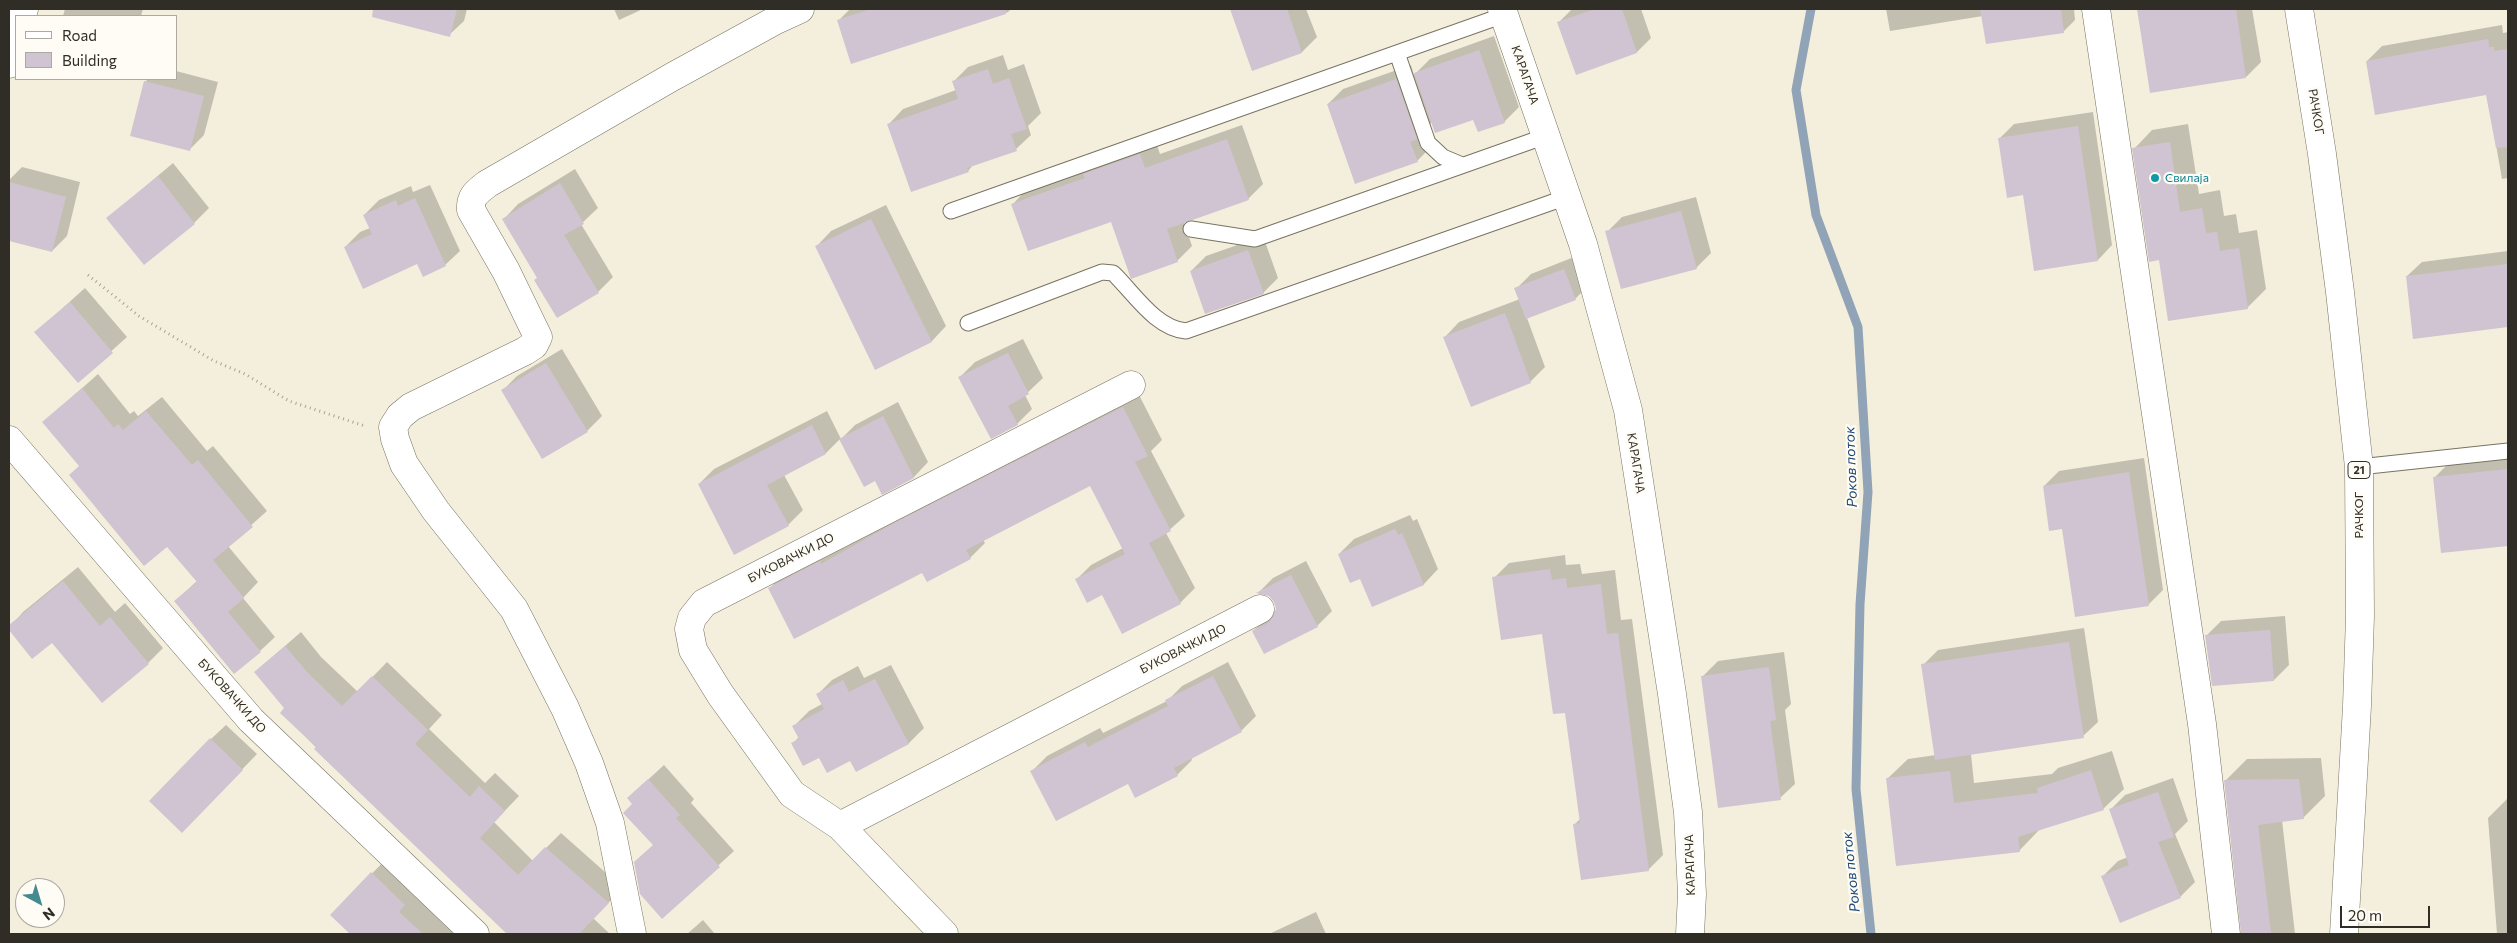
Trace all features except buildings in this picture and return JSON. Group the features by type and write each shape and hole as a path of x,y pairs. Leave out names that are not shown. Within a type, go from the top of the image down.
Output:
{"street":[{"path":"632,934 610,823 589,763 565,708 514,609 436,511 404,464 395,439 393,427 400,416 411,407 525,351 534,345 538,337 506,271 471,210 470,201 476,192 494,179 664,81 776,20 800,9"},
{"path":"2096,9 2202,724 2226,934"},
{"name":"РАЧКОГ","path":"2299,9 2326,184 2359,468 2358,706 2344,934"},
{"name":"КАРАГАЧА","path":"1504,12 1583,244 1629,420 1672,694 1688,812 1692,894 1690,934"},
{"path":"9,64 15,40"},
{"name":"БУКОВАЧКИ ДО","path":"944,934 840,826 792,794 720,694 693,650 689,629 692,618 704,603 1131,385"},
{"name":"БУКОВАЧКИ ДО","path":"9,440 252,720 475,934"},
{"name":"БУКОВАЧКИ ДО","path":"840,826 1260,609"}],"lane":[{"path":"951,210 1397,53 1504,12"},
{"path":"1397,53 1428,143 1443,156 1462,165"},
{"path":"1191,228 1255,239 1546,136"},
{"path":"968,323 1102,272 1113,273 1152,314 1171,327 1186,331 1567,197"},
{"path":"2359,468 2508,451"}],"path":[{"path":"88,274 138,316 214,361 245,374 289,401 359,426 393,427"}],"waterway":[{"name":"Роков поток","path":"1811,9 1796,90 1816,215 1858,327 1868,492 1860,604 1856,789 1871,934"}],"place":[{"name":"Свилаја","path":"2155,178"}]}
